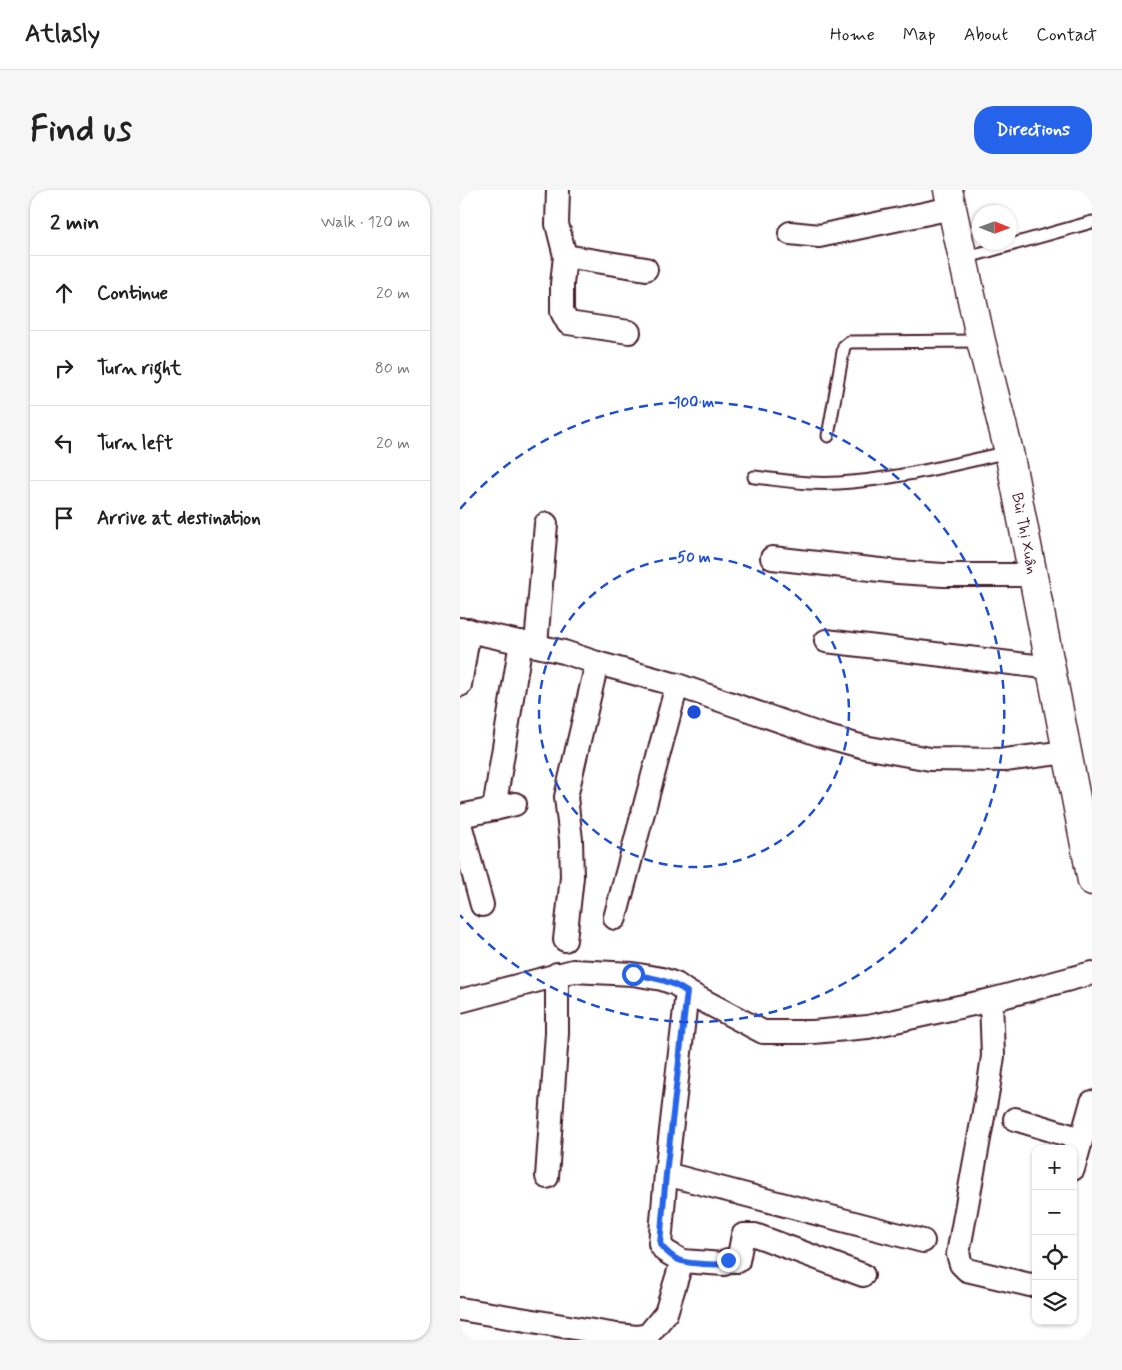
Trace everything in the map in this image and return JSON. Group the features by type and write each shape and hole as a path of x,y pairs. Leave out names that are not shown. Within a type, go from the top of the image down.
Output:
{"main road":[{"name":"Bùi Thị Xuân","path":"950,199 981,341 1009,452 1092,881"}],"street":[{"path":"558,190 557,224 565,256 562,312 568,323 629,332"},
{"path":"790,233 819,236 950,199"},
{"path":"565,256 646,269"},
{"path":"460,816 504,807 546,524"},
{"path":"772,558 898,572 943,575 1032,576"},
{"path":"460,685 464,630 564,652 677,685 821,735 864,747 930,759 1005,760 1066,752"},
{"path":"826,641 1052,668"},
{"path":"565,940 572,876 571,840 566,797 597,663"},
{"path":"615,918 677,685"},
{"path":"460,824 482,905"},
{"path":"460,1001 573,971 633,974 662,979 676,984 687,992 762,1032 813,1032 868,1027 991,1000 1092,973"},
{"path":"547,1177 558,1033 557,974"},
{"path":"687,992 660,1244 665,1251 682,1261 715,1265 724,1264 728,1260 738,1261 743,1235 755,1235 863,1275"},
{"path":"991,1000 993,1056 958,1254 960,1264 967,1270 1032,1285"},
{"path":"1077,1154 1092,1102"},
{"path":"1016,1119 1081,1139"},
{"path":"666,1174 923,1241"},
{"path":"460,1309 617,1335 648,1335 666,1313 682,1261"}],"lane":[{"path":"964,258 1092,222"},
{"path":"828,436 844,346 849,342 981,341"},
{"path":"754,477 804,483 839,483 918,472 1009,452"}],"route":[{"path":"633,974 662,979 676,984 687,992 660,1244 665,1251 682,1261 715,1265 724,1264 728,1260"}]}
